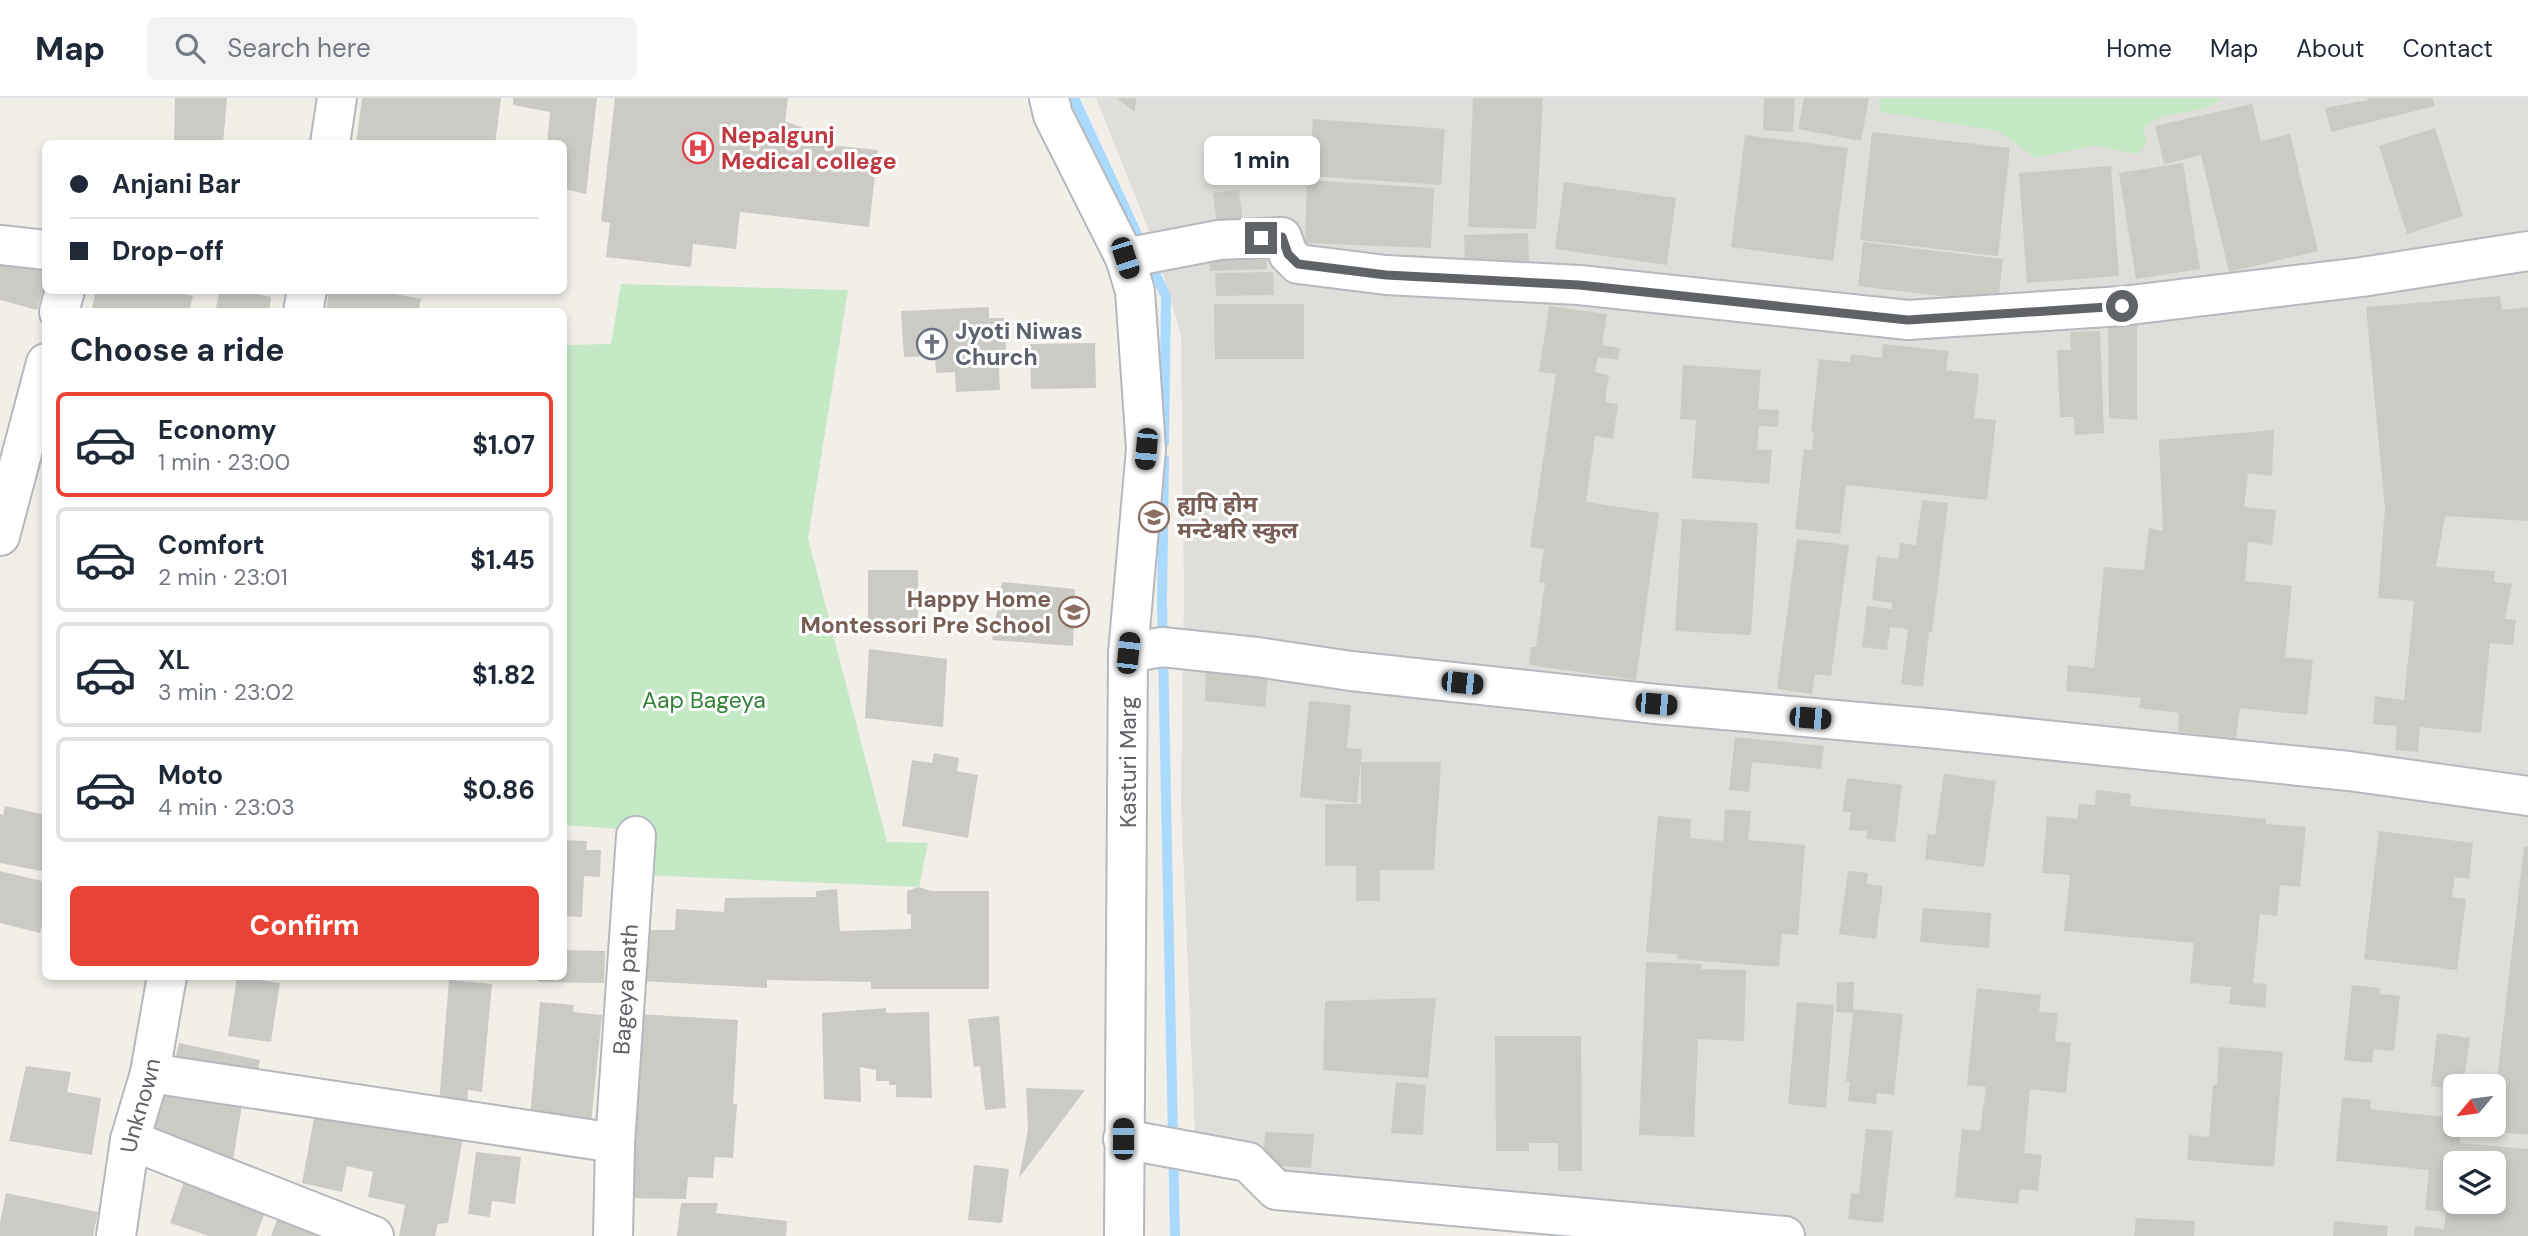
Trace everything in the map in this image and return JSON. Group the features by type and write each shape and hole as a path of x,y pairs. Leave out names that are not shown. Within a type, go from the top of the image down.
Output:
{"street":[{"path":"331,140 337,98"},
{"name":"Kasturi Marg","path":"1049,98 1053,115 1125,258 1135,291 1146,449 1128,653 1124,1236"},
{"path":"1125,258 1219,240 1282,237 1288,254 1298,264 1386,275 1579,285 1908,320 2122,306 2362,277 2528,251"},
{"path":"0,245 42,250"},
{"path":"0,536 42,378"},
{"path":"1128,653 1163,647 1642,703 1939,729 2349,771 2528,796"},
{"name":"Bageya path","path":"613,1236 615,1143 636,836"},
{"name":"Unknown","path":"116,1236 130,1140 150,1073 166,980"},
{"path":"150,1073 615,1143"},
{"path":"1123,1139 1248,1162 1276,1190 1785,1236"},
{"path":"130,1140 374,1236"}],"shaded area":[{"path":"1096,98 2528,98 2528,1236 1628,1236 1256,1169 1196,1161 1181,802 1184,595 1181,335 1154,243"}],"green space":[{"path":"1880,98 2222,98 2204,108 2162,117 2143,128 2147,142 2138,154 2093,146 2035,158 1999,131 1880,112"},
{"name":"Aap Bageya","path":"621,284 848,290 808,538 887,842 928,843 919,887 641,875 639,827 619,829 567,825 567,345 611,344"}],"building":[{"path":"175,98 227,98 223,140 174,140"},
{"path":"362,98 501,98 496,140 357,140"},
{"path":"513,98 597,98 586,194 567,190 567,140 547,140 550,112 513,105"},
{"path":"615,98 788,98 785,121 808,130 819,144 878,150 869,227 740,212 736,249 693,244 691,267 606,257 610,223 601,221"},
{"path":"1118,98 1136,98 1135,112 1119,100"},
{"path":"1473,98 1543,98 1536,229 1468,227"},
{"path":"1764,98 1795,98 1793,132 1763,130"},
{"path":"1804,98 1869,98 1861,141 1798,129"},
{"path":"2367,98 2433,98 2435,106 2331,132 2325,108 2368,100"},
{"path":"2252,104 2261,141 2290,134 2318,251 2229,272 2201,155 2164,164 2155,126"},
{"path":"1313,119 1445,129 1441,185 1309,176"},
{"path":"2435,128 2463,216 2407,234 2379,146"},
{"path":"1872,132 2010,148 1998,256 1860,240"},
{"path":"1745,135 1848,148 1833,261 1731,247"},
{"path":"2183,163 2200,269 2136,279 2119,173"},
{"path":"2111,166 2119,276 2027,283 2019,173"},
{"path":"1307,180 1434,188 1431,248 1305,243"},
{"path":"1564,182 1676,198 1667,265 1555,249"},
{"path":"1239,190 1244,230 1218,232 1213,193"},
{"path":"1528,233 1529,261 1465,262 1464,235"},
{"path":"1863,242 2003,259 1998,303 1858,286"},
{"path":"1266,246 1267,269 1210,271 1209,248"},
{"path":"0,255 42,267 42,294 37,310 0,300"},
{"path":"1273,272 1274,295 1216,296 1215,273"},
{"path":"95,294 193,296 190,308 92,308"},
{"path":"219,294 256,294 271,297 270,308 216,308"},
{"path":"328,294 395,294 421,299 419,308 327,308"},
{"path":"2500,296 2502,310 2528,307 2528,521 2445,516 2436,567 2495,571 2494,582 2512,584 2505,619 2516,620 2513,645 2490,643 2481,733 2420,727 2418,752 2395,750 2397,726 2373,724 2375,696 2404,700 2414,601 2378,598 2385,508 2366,307"},
{"path":"1214,304 1304,304 1304,359 1215,359"},
{"path":"1549,306 1607,314 1602,345 1620,348 1618,360 1598,357 1595,372 1609,375 1605,402 1618,404 1613,439 1595,436 1586,502 1659,513 1636,680 1529,665 1531,647 1536,647 1545,583 1539,582 1544,549 1530,547 1556,374 1539,372"},
{"path":"989,307 989,318 1004,318 1007,367 999,367 1000,390 956,392 955,372 936,373 935,356 904,357 901,311"},
{"path":"2108,317 2137,317 2137,420 2109,418"},
{"path":"2100,331 2104,433 2075,435 2074,417 2060,417 2057,350 2071,350 2070,332"},
{"path":"1095,343 1096,388 1031,389 1030,344"},
{"path":"1883,344 1949,351 1946,370 1979,374 1974,418 1996,420 1987,500 1846,485 1840,534 1795,529 1804,449 1812,450 1814,432 1811,432 1819,359 1850,362 1851,354 1882,358"},
{"path":"1683,365 1761,370 1758,409 1779,410 1778,427 1759,426 1757,449 1772,450 1769,484 1692,478 1696,420 1680,419"},
{"path":"2274,430 2272,476 2248,473 2244,507 2276,510 2272,545 2248,542 2245,581 2292,586 2285,657 2313,660 2307,715 2240,708 2236,738 2178,732 2179,713 2139,708 2141,698 2066,691 2068,665 2094,668 2104,567 2144,570 2149,528 2163,531 2159,440"},
{"path":"1922,500 1948,503 1923,687 1901,684 1908,629 1890,627 1887,650 1862,647 1867,606 1892,609 1892,603 1872,600 1877,556 1898,559 1900,543 1916,545"},
{"path":"1682,519 1758,523 1751,635 1675,631"},
{"path":"1797,539 1849,545 1831,676 1815,674 1812,694 1777,689"},
{"path":"868,570 918,570 918,630 868,630"},
{"path":"1002,582 1075,589 1073,646 992,640"},
{"path":"869,649 947,659 943,727 865,718"},
{"path":"1206,657 1269,665 1265,707 1205,701"},
{"path":"1309,701 1351,705 1347,748 1362,749 1357,803 1300,797"},
{"path":"1735,737 1824,746 1821,769 1752,762 1749,792 1729,790"},
{"path":"934,753 959,758 957,771 978,775 968,838 902,826 912,760 932,763"},
{"path":"1361,762 1441,762 1434,870 1380,870 1380,901 1356,901 1356,866 1325,866 1325,804 1361,804"},
{"path":"1944,774 1996,781 1984,867 1925,859 1928,834 1935,835"},
{"path":"1847,778 1902,785 1895,842 1866,839 1867,831 1849,830 1851,812 1842,812"},
{"path":"2096,790 2131,794 2130,806 2266,819 2266,824 2306,827 2300,887 2280,885 2277,916 2260,914 2253,983 2267,984 2265,1008 2229,1004 2231,987 2190,983 2194,943 2064,931 2070,875 2042,873 2047,816 2077,819 2079,804 2095,805"},
{"path":"5,806 42,814 42,871 0,863 0,814 3,815"},
{"path":"1725,809 1751,811 1748,840 1805,845 1798,935 1782,934 1779,967 1677,959 1677,954 1646,952 1658,816 1691,819 1690,838 1723,841"},
{"path":"2379,831 2473,843 2469,879 2455,877 2452,897 2466,899 2457,970 2364,959"},
{"path":"567,840 587,841 586,850 601,850 600,877 584,876 582,917 567,916"},
{"path":"2524,846 2528,847 2528,1135 2506,1133 2506,1074 2498,1074"},
{"path":"0,871 42,881 40,933 0,923"},
{"path":"1848,871 1868,873 1867,884 1883,886 1876,939 1839,934"},
{"path":"919,887 931,891 989,891 989,989 871,989 871,982 767,980 767,988 640,981 641,930 675,930 676,909 724,912 725,898 816,897 816,891 837,889 840,931 911,929 911,914 907,914 907,891"},
{"path":"1923,908 1991,913 1989,948 1920,942"},
{"path":"567,950 605,951 604,983 538,982 567,980"},
{"path":"1646,962 1702,964 1701,969 1746,970 1744,1041 1698,1039 1694,1137 1639,1135"},
{"path":"237,980 280,983 271,1042 228,1036"},
{"path":"449,980 492,984 482,1092 468,1090 467,1107 439,1104"},
{"path":"1837,982 1854,982 1853,1009 1903,1014 1894,1095 1877,1093 1876,1104 1848,1101 1850,1082 1846,1081 1853,1013 1836,1012"},
{"path":"2352,985 2380,988 2379,994 2400,996 2394,1051 2374,1049 2372,1063 2344,1060"},
{"path":"1977,988 2041,995 2039,1012 2058,1013 2055,1041 2071,1043 2066,1093 2030,1089 2024,1153 2042,1155 2038,1191 2020,1189 2018,1204 1955,1197 1962,1129 1980,1131 1986,1087 1967,1085"},
{"path":"1436,998 1428,1078 1323,1070 1325,1001"},
{"path":"540,1002 574,1005 573,1012 602,1015 591,1124 530,1118"},
{"path":"1797,1002 1834,1005 1826,1108 1788,1104"},
{"path":"886,1008 886,1013 929,1012 932,1098 896,1097 896,1085 889,1085 889,1081 876,1081 876,1070 860,1067 861,1102 824,1099 822,1013"},
{"path":"637,1014 738,1020 733,1158 715,1157 713,1178 688,1177 686,1199 622,1198"},
{"path":"999,1016 1006,1108 985,1110 980,1066 974,1067 968,1019"},
{"path":"2437,1033 2470,1038 2465,1074 2443,1074 2443,1088 2431,1086"},
{"path":"1495,1036 1581,1036 1582,1171 1558,1171 1558,1143 1529,1143 1529,1151 1496,1151"},
{"path":"179,1043 260,1060 256,1081 174,1065"},
{"path":"2219,1047 2283,1052 2274,1167 2187,1160 2189,1135 2209,1137 2213,1085 2217,1085"},
{"path":"26,1066 71,1072 67,1092 101,1098 92,1155 9,1141"},
{"path":"1396,1082 1426,1085 1423,1135 1391,1133"},
{"path":"162,1088 243,1099 232,1166 150,1139"},
{"path":"1026,1088 1085,1090 1019,1178 1028,1129"},
{"path":"2342,1097 2371,1100 2370,1109 2443,1117 2443,1138 2460,1138 2460,1143 2528,1149 2528,1236 2414,1236 2415,1226 2444,1229 2446,1214 2506,1214 2506,1151 2443,1151 2443,1212 2425,1210 2429,1170 2336,1161"},
{"path":"315,1113 463,1137 448,1223 438,1224 435,1236 399,1236 405,1205 368,1197 373,1172 347,1166 342,1192 302,1183"},
{"path":"1866,1129 1893,1131 1883,1223 1848,1219 1851,1193 1859,1194"},
{"path":"1265,1132 1314,1134 1311,1168 1263,1165"},
{"path":"476,1152 521,1157 515,1204 492,1201 490,1217 468,1214"},
{"path":"974,1165 1009,1169 1002,1223 968,1220"},
{"path":"187,1172 266,1210 256,1236 209,1236 170,1223"},
{"path":"6,1193 98,1212 93,1236 0,1236"},
{"path":"681,1203 718,1203 716,1213 787,1221 786,1236 677,1236"},
{"path":"278,1217 323,1236 271,1236"},
{"path":"2136,1218 2195,1221 2194,1236 2134,1236"},
{"path":"2334,1221 2388,1226 2387,1236 2333,1236"}],"waterway":[{"path":"1074,98 1166,297 1164,443"},
{"path":"1164,459 1162,602 1175,1236"}],"place":[{"name":"Nepalgunj Medical college","path":"698,148"},
{"name":"Jyoti Niwas Church","path":"932,344"},
{"name":"ह्यपि हाेम मन्टेश्वरि स्कुल","path":"1154,517"},
{"name":"Happy Home Montessori Pre School","path":"1074,612"}],"route":[{"path":"1261,238 1282,237 1288,254 1298,264 1386,275 1579,285 1908,320 2122,306"}]}
